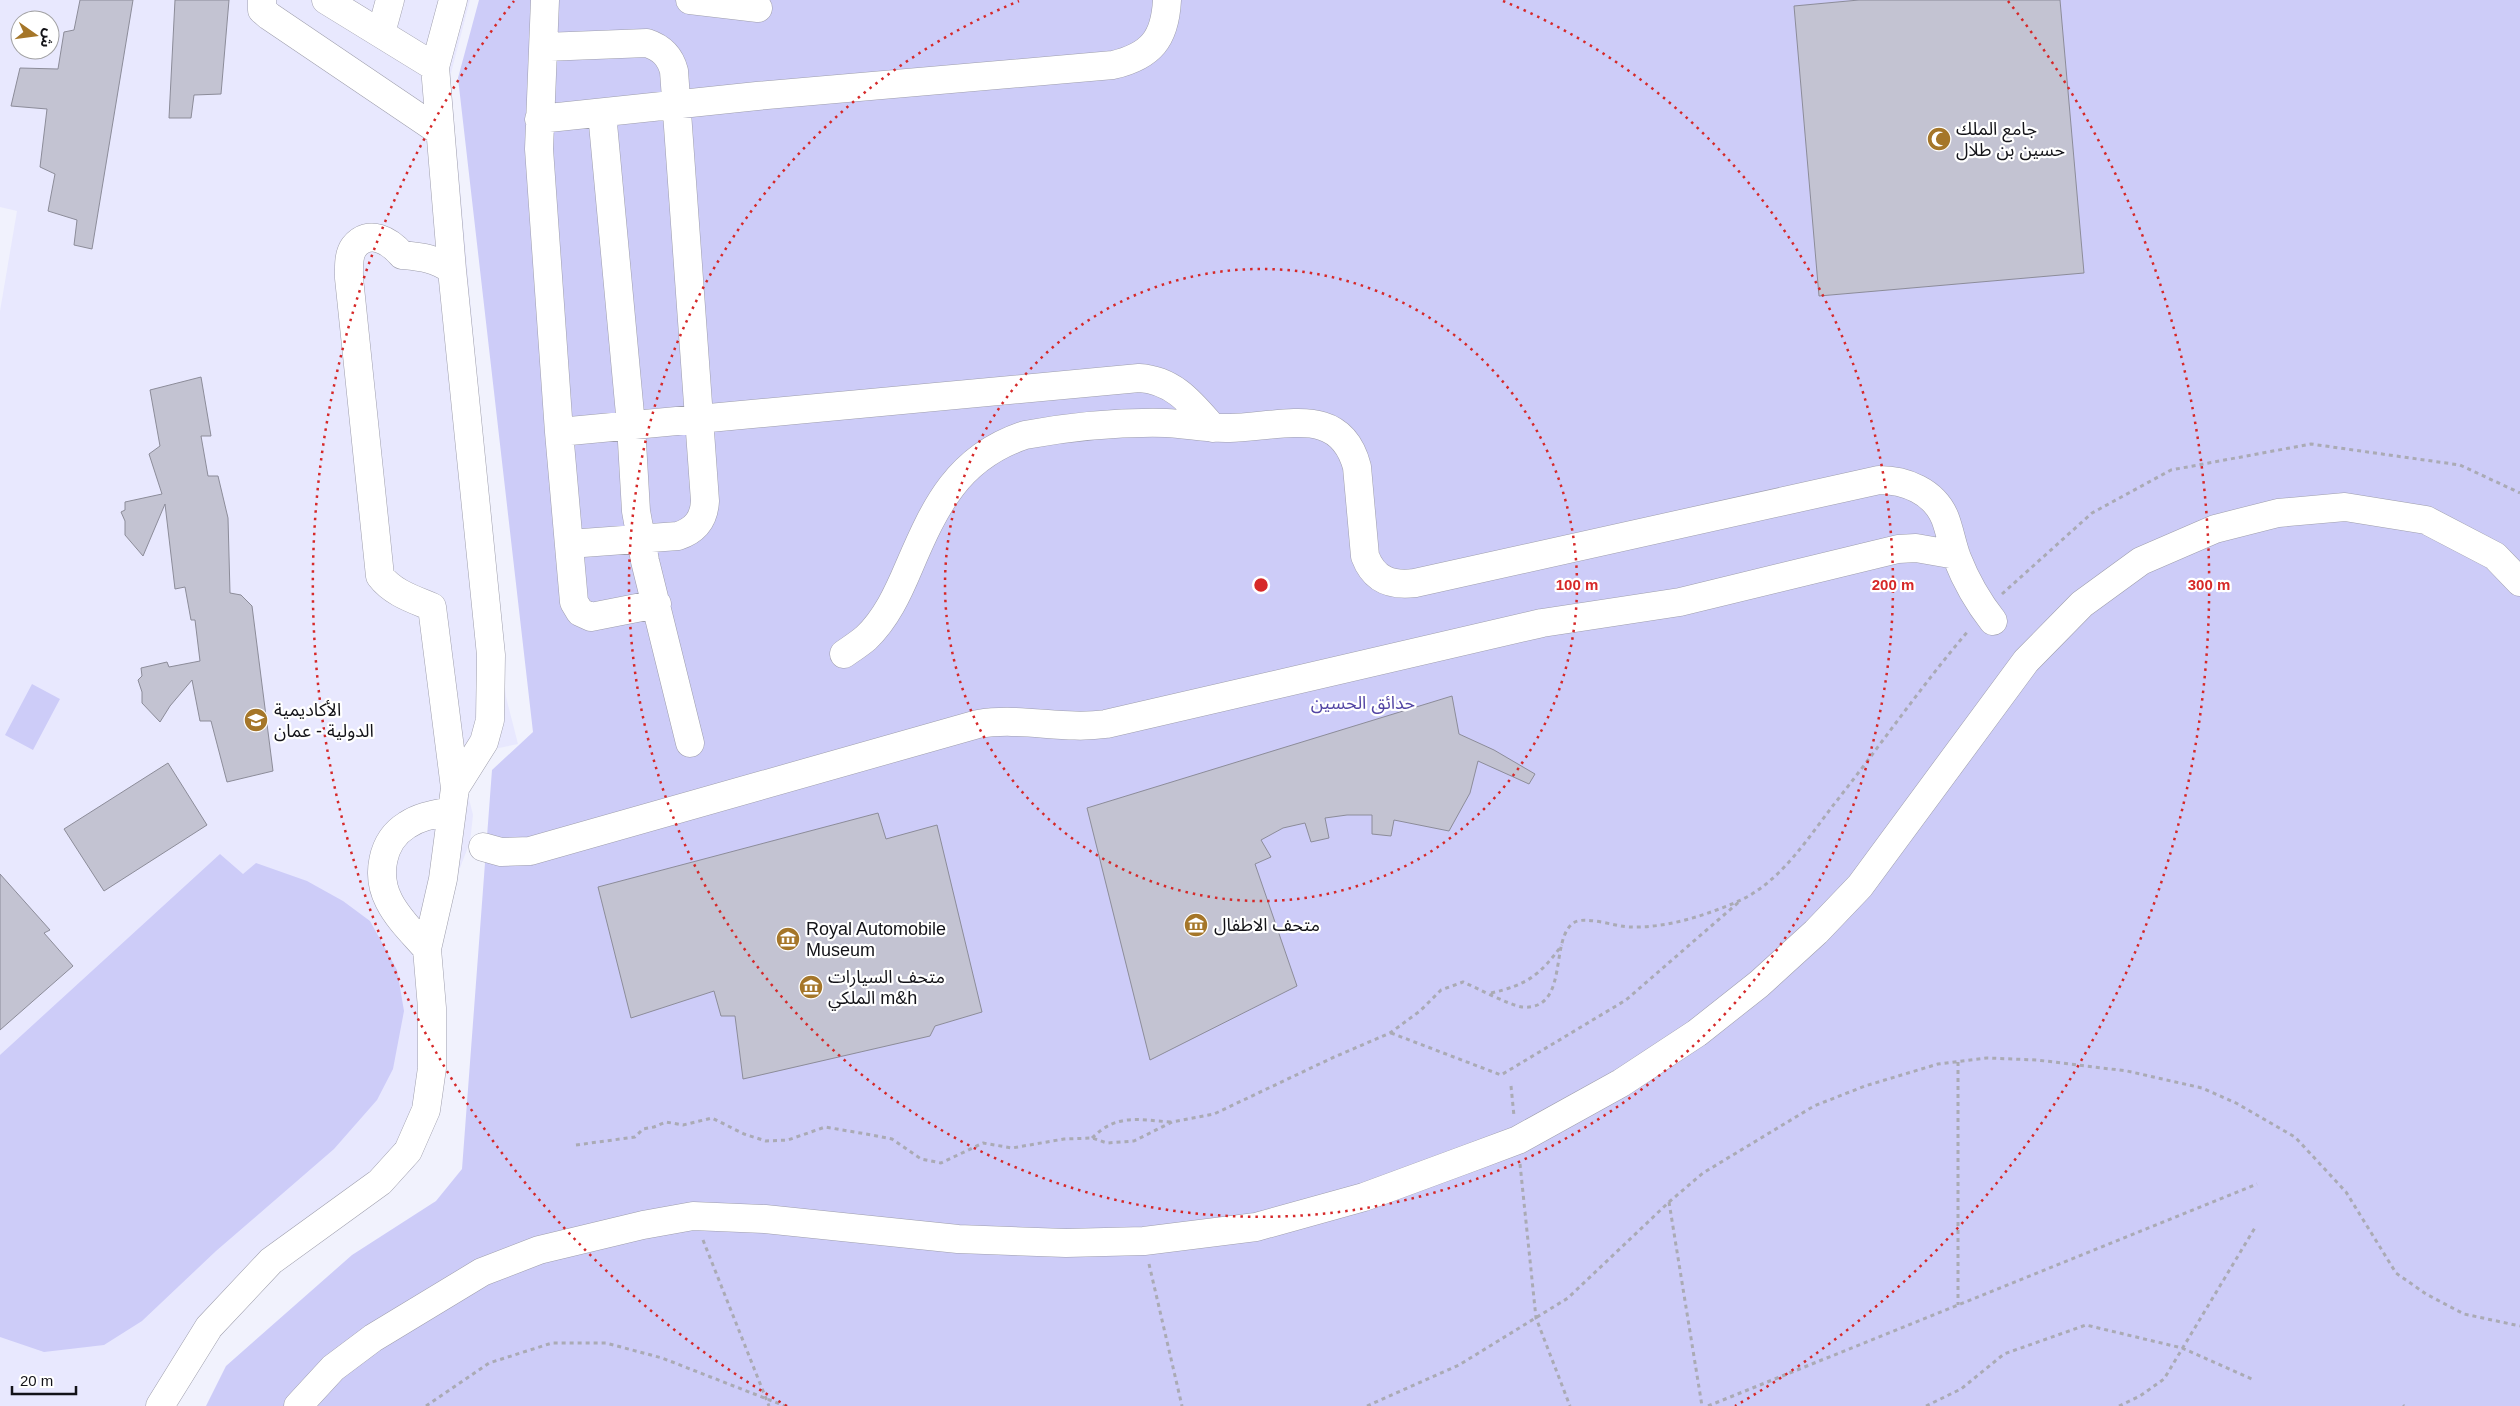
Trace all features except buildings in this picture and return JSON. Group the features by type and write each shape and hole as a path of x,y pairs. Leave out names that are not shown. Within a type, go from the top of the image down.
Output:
{"lane":[{"path":"262,0 262,10 269,16 439,131"},
{"path":"326,0 435,67"},
{"path":"381,33 390,0"},
{"path":"427,950 398,916 389,902 383,887 382,863 390,842 406,825 427,816 453,799 484,742 488,727 491,655 452,270 435,67 453,0"},
{"path":"545,0 539,119 559,432 574,602 580,612 592,617 656,604"},
{"path":"690,0 758,8"},
{"path":"539,119 1113,65 1148,51 1156,42 1166,21 1167,0"},
{"path":"544,47 646,43 657,46 672,61 677,105 705,501 701,520 688,533 641,539 569,544"},
{"path":"602,112 631,425 633,482 641,539 690,743"},
{"path":"160,1406 209,1327 271,1261 380,1182 408,1151 426,1110 432,1068 432,1008 427,950 443,880 453,799 432,607 397,592 388,586 380,576 349,278 350,257 354,247 362,240 376,238 392,244 402,255 430,257 440,261 452,270"},
{"path":"559,432 1139,378 1150,379 1172,386 1214,428"},
{"path":"844,654 865,639 878,624 899,592 939,504 961,474 990,449 1007,440 1043,431 1152,423 1214,428 1308,423 1322,426 1335,432 1346,441 1353,454 1357,468 1365,556 1369,566 1380,577 1394,584 1415,583 1879,480 1894,480 1923,492 1944,515 1956,555 1969,584 1989,616"},
{"path":"298,1406 333,1368 373,1338 482,1272 539,1250 643,1224 693,1216 765,1219 958,1239 1066,1242 1144,1241 1256,1227 1364,1197 1518,1140 1621,1083 1698,1033 1759,984 1816,932 1860,886 2026,661 2082,604 2141,562 2215,529 2278,513 2345,507 2426,520 2494,556 2520,582"},
{"path":"483,847 501,852 530,851 978,724 1013,721 1062,727 1106,724 1542,623 1680,602 1898,548 1916,548 1956,555"}],"path":[{"path":"1390,1033 1501,1075 1626,1000 1742,900 1770,881 1805,841 1939,667 2092,513 2171,470 2311,444 2460,465 2513,488 2520,493"},
{"path":"1092,1138 1104,1126 1120,1121 1172,1122 1214,1114 1332,1058 1390,1033 1420,1011 1441,990 1463,982 1520,1006 1539,1004 1545,1000 1554,985 1568,929 1576,921 1588,920 1631,927 1680,922 1742,900"},
{"path":"1490,993 1516,988 1534,977 1564,943"},
{"path":"1367,1406 1459,1365 1568,1298 1669,1202 1704,1173 1814,1106 1864,1086 1938,1064 1987,1058 2038,1060 2127,1071 2202,1088 2236,1103 2295,1137 2346,1192 2396,1273 2426,1294 2464,1314 2520,1326"},
{"path":"1958,1062 1958,1305"},
{"path":"576,1145 634,1137 643,1129 666,1122 683,1125 712,1118 744,1134 766,1141 788,1140 825,1127 872,1135 892,1139 921,1159 941,1163 983,1143 1012,1148 1064,1139 1092,1138 1107,1143 1134,1141 1172,1122"},
{"path":"1518,1140 1536,1318 1570,1406"},
{"path":"1708,1406 2257,1184"},
{"path":"1669,1202 1702,1406"},
{"path":"693,1216 769,1406"},
{"path":"2118,1406 2140,1396 2164,1378 2256,1226"},
{"path":"1144,1241 1182,1406"},
{"path":"1926,1406 1961,1389 2004,1354 2086,1325 2182,1348 2254,1380"},
{"path":"426,1406 489,1363 552,1343 606,1343 662,1358 784,1406"}],"shaded area":[{"name":"الأكاديمية الدولية - عمان","path":"0,0 470,0 450,77 506,697 518,744 474,753 465,783 473,815 470,842 446,904 437,939 442,1095 414,1167 384,1196 256,1287 167,1406 0,1406 0,311 17,211 0,207"}],"green space":[{"name":"حدائق الحسين","path":"479,0 2520,0 2520,1406 206,1406 226,1366 352,1255 436,1201 462,1169 492,770 533,732 458,78"},
{"path":"32,684 60,699 33,750 5,735"},
{"path":"220,854 243,874 256,863 307,881 343,901 370,921 397,970 404,1011 393,1069 377,1100 334,1149 216,1251 142,1321 104,1345 44,1352 0,1337 0,1055"}],"place":[{"name":"جامع الملك حسين بن طلال","path":"1939,139"},
{"name":"الأكاديمية الدولية - عمان","path":"256,720"},
{"name":"متحف الاطفال","path":"1196,925"},
{"name":"Royal Automobile Museum","path":"788,939"},
{"name":"متحف السيارات الملكي m&h","path":"811,987"}]}
